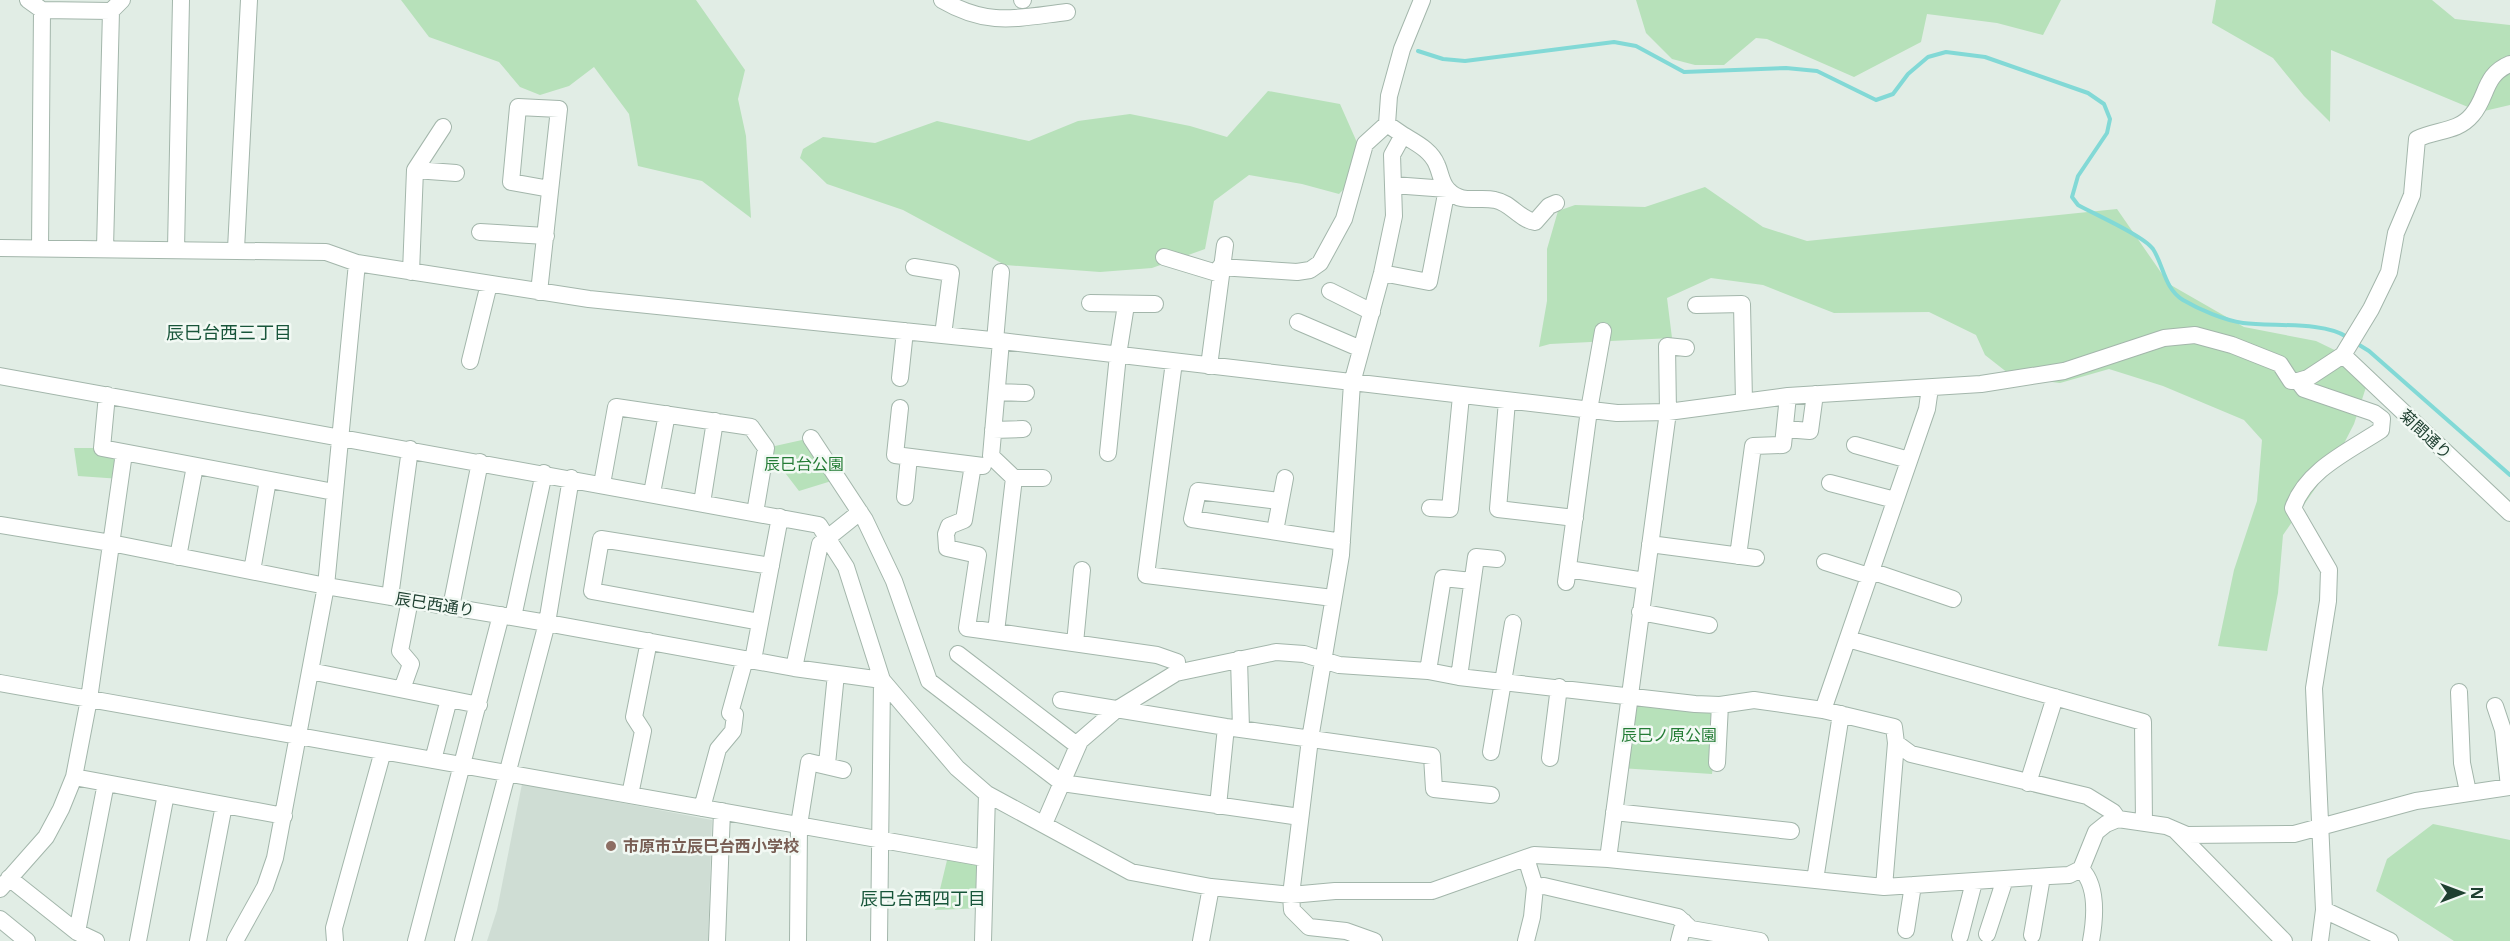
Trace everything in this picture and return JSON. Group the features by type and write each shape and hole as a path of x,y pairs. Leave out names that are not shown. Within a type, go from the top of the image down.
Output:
{"street":[{"path":"176,249 181,0"},
{"path":"236,249 249,0"},
{"path":"942,0 974,16 1001,20 1067,12"},
{"path":"1164,257 1220,270 1297,272 1310,270 1320,263 1344,219 1365,144 1387,124 1389,96 1402,49 1422,0"},
{"path":"40,248 35,5 116,6 105,248"},
{"path":"0,248 236,249 326,252 357,263 589,299 998,341 1352,384 1617,413 1668,412 1788,396 1981,384 2064,371 2164,338 2195,335 2232,345 2280,364 2291,381 2298,381 2308,378 2343,355 2371,309 2389,272 2396,233 2412,195 2415,183 2417,139 2451,130 2472,116 2488,80 2510,64"},
{"path":"539,292 559,109 518,107 511,182 550,189"},
{"path":"1387,124 1428,151 1437,165 1440,178 1447,189 1458,199 1498,200 1527,220 1535,222 1556,202"},
{"path":"411,272 415,170 443,127"},
{"path":"1374,941 1346,931 1309,927 1292,910 1291,895 1310,739 1342,542 1352,384 1382,273 1394,216 1392,155 1403,135"},
{"path":"415,170 456,173"},
{"path":"1393,185 1447,189"},
{"path":"1382,273 1429,282 1447,189"},
{"path":"480,232 546,236"},
{"path":"1209,366 1225,245"},
{"path":"235,941 265,887 275,858 326,586 357,263"},
{"path":"914,267 951,273 943,335"},
{"path":"1001,272 997,392 991,456 1009,473"},
{"path":"470,362 489,284"},
{"path":"1330,291 1371,312"},
{"path":"1090,303 1155,304"},
{"path":"1696,304 1742,303 1744,402"},
{"path":"1108,453 1118,355 1126,305"},
{"path":"1298,322 1361,349"},
{"path":"900,378 905,331"},
{"path":"1603,331 1589,410 1567,576 1645,581"},
{"path":"1608,859 1668,412 1667,346 1686,348"},
{"name":"菊間通り","path":"2343,355 2510,513"},
{"path":"1174,362 1146,575 1333,598"},
{"path":"0,376 544,473 819,525 846,567 882,680 879,941"},
{"path":"2298,381 2304,388 2382,418 2381,430 2314,475 2298,494 2293,508 2329,570 2328,601 2314,688 2324,910 2320,941"},
{"path":"1823,710 1926,409 1930,388"},
{"path":"997,392 1026,393"},
{"path":"1785,429 1810,431 1815,394"},
{"path":"107,395 102,448 334,492"},
{"path":"1430,508 1450,509 1461,396"},
{"path":"1738,556 1753,446 1783,445 1788,396"},
{"path":"1507,401 1498,509 1575,518"},
{"path":"602,484 616,406 751,427 766,448 755,513"},
{"path":"900,408 895,455 973,465 1043,478"},
{"path":"651,493 667,414"},
{"path":"702,503 715,421"},
{"path":"993,430 1023,429"},
{"path":"811,438 860,512 894,581 929,681 1062,783 1300,817"},
{"path":"1855,445 1909,460"},
{"path":"390,597 410,449"},
{"path":"96,941 77,932 5,884 46,837 62,809 74,777 89,699 124,453"},
{"path":"905,497 909,457"},
{"path":"451,607 480,462"},
{"path":"973,465 964,520 949,526 946,534 947,548 978,555 968,628 1157,655 1177,662 1176,673"},
{"path":"178,557 195,466"},
{"path":"416,941 478,705 507,616 544,473"},
{"path":"996,632 1009,473"},
{"path":"463,941 547,623 571,478"},
{"path":"1275,531 1285,478"},
{"path":"252,571 268,480"},
{"path":"1830,483 1895,500"},
{"path":"1279,501 1198,491 1191,519 1342,542"},
{"path":"794,668 820,544 860,512"},
{"path":"702,808 718,749 733,731 735,715 730,713 760,622 780,517"},
{"name":"辰巳西通り","path":"0,525 111,543 326,586 794,668 882,680"},
{"path":"760,622 592,591 600,549 602,539 771,566"},
{"path":"1650,544 1756,558"},
{"path":"1459,677 1476,557 1497,559"},
{"path":"1825,562 1870,573 1953,599"},
{"path":"1075,643 1082,570"},
{"path":"1428,671 1443,578 1472,581"},
{"path":"402,689 411,664 400,651 410,600"},
{"path":"1640,612 1709,625"},
{"path":"1491,752 1513,623"},
{"path":"1848,639 2143,722 2144,823"},
{"path":"630,795 643,731 634,717 650,641"},
{"path":"1044,824 1080,741 1116,710 1176,673 1276,652 1304,654 1339,666 1428,671 1459,677 1695,704 1720,705 1754,700 1823,710 1894,727 1896,743 1884,886"},
{"path":"958,654 1078,746"},
{"path":"1218,806 1233,728 1239,659"},
{"path":"310,671 478,705"},
{"path":"827,764 836,674"},
{"path":"882,680 957,768 987,794 1131,872 1211,886 1291,895 1335,891 1432,891 1534,855 1608,859 1884,886 2069,875 2081,869 2096,832 2106,824 2118,819 2174,829 2187,835 2294,834 2416,801 2510,787 2503,730 2495,706"},
{"path":"0,683 984,858"},
{"path":"1550,758 1559,687"},
{"path":"2459,692 2462,763 2468,792"},
{"path":"2028,783 2055,697"},
{"path":"433,760 449,699"},
{"path":"1061,700 1233,728 1432,756 1434,789 1491,795"},
{"path":"1717,763 1720,705"},
{"path":"1815,880 1841,714"},
{"path":"1896,743 1911,754 2086,796 2107,808 2118,819"},
{"path":"335,941 334,928 383,751"},
{"path":"798,941 799,825 809,762 827,764 843,770"},
{"path":"74,777 284,816"},
{"path":"77,932 106,783"},
{"path":"138,941 166,794"},
{"path":"983,941 987,794"},
{"path":"198,941 224,805"},
{"path":"717,941 722,811"},
{"path":"1614,812 1791,831"},
{"path":"2174,829 2284,941"},
{"path":"1526,858 1535,887 1532,917 1526,941"},
{"path":"2081,869 2086,873 2093,892 2094,927 2091,941"},
{"path":"2032,935 2042,877"},
{"path":"1987,934 2005,879"},
{"path":"1960,936 1974,882"},
{"path":"1535,887 1545,885 1678,917 1690,929 1760,941"},
{"path":"1905,930 1913,885"},
{"path":"1201,941 1211,886"},
{"path":"2324,910 2390,941"},
{"path":"0,920 27,941"},
{"path":"1679,941 1683,922"}],"shaded area":[{"name":"市原市立辰巳台西小学校","path":"522,784 712,820 708,941 487,941 497,910"}],"green space":[{"path":"401,0 696,0 745,70 738,99 746,136 751,218 702,181 638,166 629,114 594,67 569,86 540,95 520,87 499,62 429,37"},
{"path":"1636,0 2061,0 2043,35 1997,23 1927,14 1921,42 1854,77 1767,39 1756,38 1724,65 1695,65 1672,59 1646,33"},
{"path":"2216,0 2432,0 2455,19 2510,25 2510,105 2480,112 2331,50 2330,122 2304,96 2273,58 2212,23"},
{"path":"1268,91 1340,104 1367,165 1339,194 1302,184 1249,175 1214,201 1205,249 1152,268 1100,272 1005,265 903,210 827,184 800,158 803,149 823,137 875,143 937,121 1029,141 1078,121 1130,114 1190,126 1227,137"},
{"path":"1705,187 1763,227 1807,241 2117,209 2169,284 2244,327 2316,341 2351,358 2369,378 2354,424 2337,457 2283,535 2278,593 2267,651 2218,646 2234,570 2257,501 2262,440 2244,420 2163,386 2109,369 2060,383 2013,377 1985,355 1976,335 1929,312 1834,313 1763,285 1711,278 1667,298 1672,338 1550,344 1539,347 1547,301 1547,249 1558,211 1575,205 1645,207"},
{"name":"辰巳台公園","path":"811,438 838,479 799,491 766,448"},
{"path":"74,448 102,448 124,453 121,479 78,476"},
{"name":"辰巳ノ原公園","path":"1629,695 1720,705 1712,774 1620,768"},
{"path":"2433,824 2510,840 2510,941 2454,941 2376,891 2387,859"},
{"path":"949,852 984,858 983,908 935,910"}],"waterway":[{"path":"1418,51 1443,59 1465,61 1614,42 1636,46 1684,72 1786,68 1817,71 1876,100 1893,94 1908,74 1928,57 1946,52 1985,57 2088,93 2104,104 2110,119 2107,133 2078,176 2072,197 2078,205 2148,244 2157,256 2172,289 2183,300 2212,314 2236,322 2311,327 2337,332 2347,337"},
{"path":"2356,343 2369,351 2510,475"}],"place":[{"name":"市原市立辰巳台西小学校","path":"611,846"}],"district":[{"name":"辰巳台西三丁目","path":"229,332"},
{"name":"辰巳台西四丁目","path":"923,898"}]}
